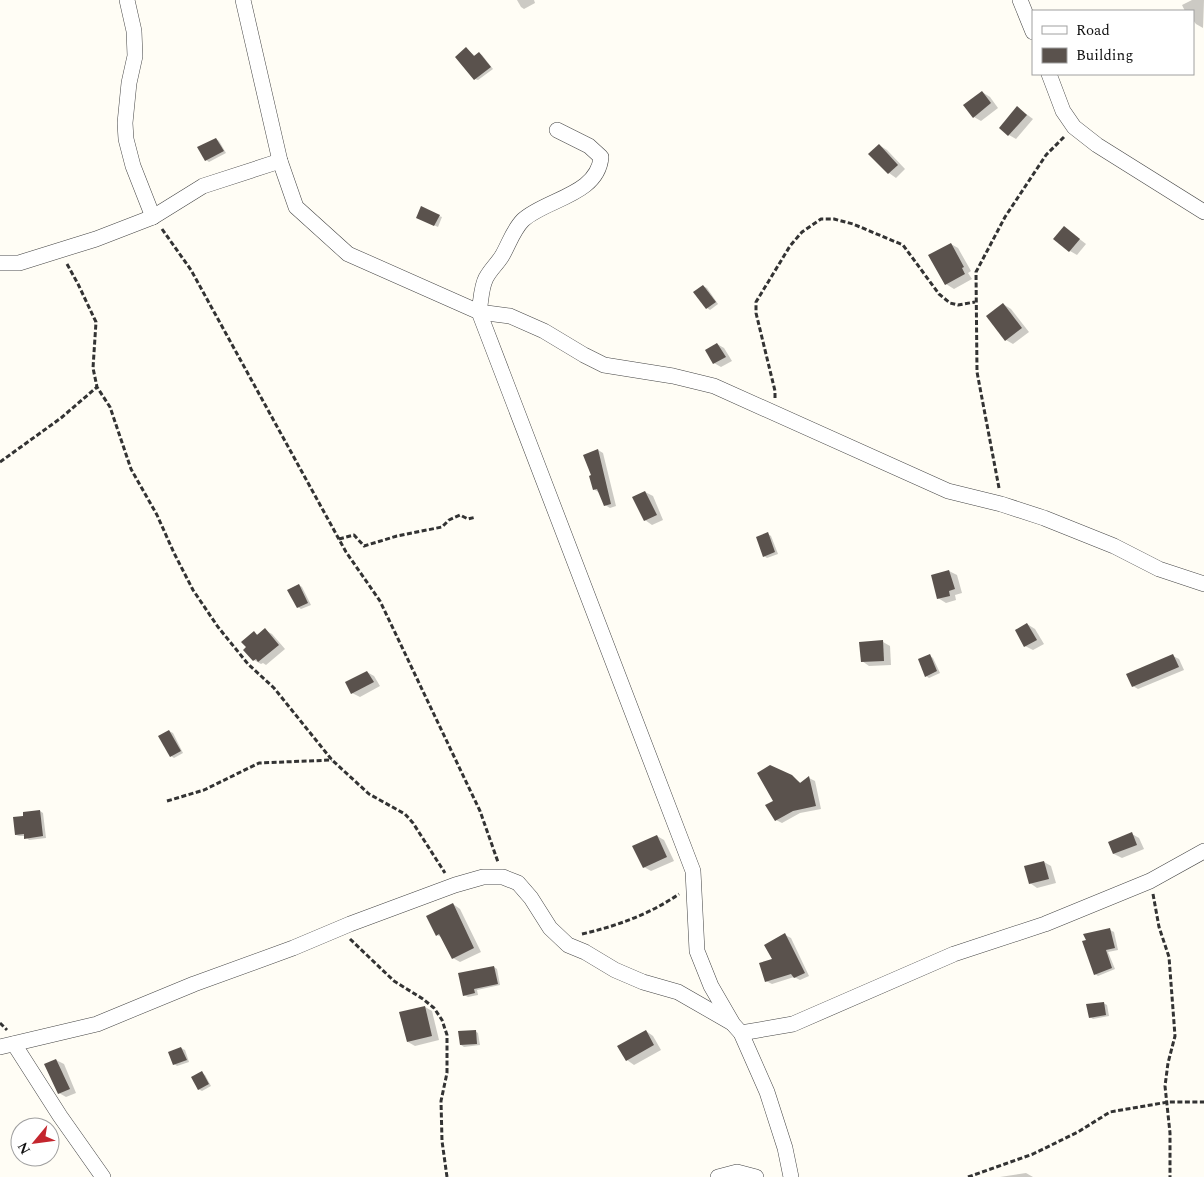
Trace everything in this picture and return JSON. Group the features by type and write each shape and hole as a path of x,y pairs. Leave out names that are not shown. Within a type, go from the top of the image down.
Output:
{"street":[{"path":"127,0 134,30 135,56 128,83 125,123 126,139 133,166 153,217"},
{"path":"242,0 280,162 296,207 348,254 479,312 510,316 544,331 604,365 673,376 714,386 948,491 1001,504 1052,521 1114,546 1159,569 1204,584"},
{"path":"1020,0 1032,30"},
{"path":"1049,75 1064,111 1074,127 1097,145 1204,212"},
{"path":"557,130 589,146 601,156 600,162 596,171 585,185 524,219 485,279 479,312 693,871 697,951 711,986 737,1028 767,1092 785,1148 791,1177"},
{"path":"0,263 19,263 96,239 153,217 203,186 280,162"},
{"path":"103,1177 7,1046 97,1024 194,984 455,885 483,877 503,877 518,883 531,898 550,928 568,944 615,970 643,982 678,992 737,1028 793,1024 954,954 1044,924 1150,881 1204,851"},
{"path":"718,1177 737,1172 756,1177"}],"path":[{"path":"1001,504 976,372 976,272 1005,217 1046,155 1074,127"},
{"path":"153,217 191,270 339,539 380,601 480,811 503,877"},
{"path":"775,413 775,391 756,313 756,302 790,246 811,225 821,219 834,219 853,224 903,245 944,300 958,305 975,302"},
{"path":"60,250 96,322 93,368 97,387 110,407 131,469 157,514 193,590 218,627 242,656 274,688 332,760 369,794 405,814 414,823 441,867 455,885"},
{"path":"0,462 61,418 97,387"},
{"path":"339,539 354,535 364,546 397,536 442,527 460,515 468,519 476,517"},
{"path":"167,801 204,790 260,763 332,760"},
{"path":"1150,881 1159,927 1169,957 1175,1036 1168,1063 1165,1086 1170,1134 1170,1177"},
{"path":"561,938 608,928 637,917 660,907 694,884"},
{"path":"338,929 394,981 434,1008 442,1020 447,1035 447,1073 441,1101 442,1141 447,1177"},
{"path":"968,1177 1033,1154 1078,1132 1110,1112 1168,1102 1204,1102"}],"building":[{"path":"466,47 474,56 479,52 491,67 474,80 455,57"},
{"path":"982,91 991,103 973,118 963,105"},
{"path":"1017,106 1027,115 1008,136 999,128"},
{"path":"216,138 224,151 205,161 197,147"},
{"path":"879,144 898,165 888,174 868,154"},
{"path":"421,206 440,215 434,226 416,218"},
{"path":"1064,226 1080,239 1069,252 1053,239"},
{"path":"951,243 964,267 962,268 965,274 945,285 928,255"},
{"path":"703,285 716,302 706,309 693,292"},
{"path":"1003,303 1022,328 1005,341 986,316"},
{"path":"717,343 726,357 713,364 705,350"},
{"path":"598,449 611,504 604,506 597,489 593,490 589,476 591,475 583,455"},
{"path":"645,491 657,515 644,521 632,497"},
{"path":"768,532 775,552 763,557 756,537"},
{"path":"949,570 955,589 949,591 950,596 937,599 931,575"},
{"path":"299,584 308,603 297,608 287,590"},
{"path":"1027,623 1037,640 1024,647 1015,630"},
{"path":"265,628 279,645 258,662 256,659 253,661 243,650 246,647 241,642 254,631 257,635"},
{"path":"883,640 884,661 861,662 859,642"},
{"path":"930,654 937,671 925,677 918,659"},
{"path":"1173,654 1179,667 1132,687 1126,674"},
{"path":"367,671 374,682 351,694 345,682"},
{"path":"169,730 181,751 170,757 158,736"},
{"path":"770,765 792,775 800,783 809,776 816,806 793,811 775,821 765,805 773,801 757,773"},
{"path":"40,810 43,836 24,839 24,834 15,835 13,817 23,816 23,812"},
{"path":"1132,832 1137,845 1113,854 1108,842"},
{"path":"657,835 667,857 643,868 632,846"},
{"path":"1044,861 1049,879 1029,884 1024,866"},
{"path":"453,903 474,948 452,959 439,934 436,936 426,916"},
{"path":"1110,928 1115,948 1106,950 1112,968 1094,975 1082,941 1086,940 1083,934"},
{"path":"785,933 805,973 794,978 791,974 765,982 759,963 772,959 764,945"},
{"path":"494,966 498,984 474,989 475,993 463,996 458,973"},
{"path":"1104,1002 1106,1015 1089,1018 1086,1004"},
{"path":"425,1006 432,1036 407,1042 399,1012"},
{"path":"476,1030 477,1044 460,1045 458,1031"},
{"path":"646,1030 654,1045 626,1061 617,1046"},
{"path":"181,1047 187,1060 173,1065 168,1052"},
{"path":"56,1059 70,1089 58,1094 44,1064"},
{"path":"202,1071 209,1084 198,1090 191,1077"}]}
